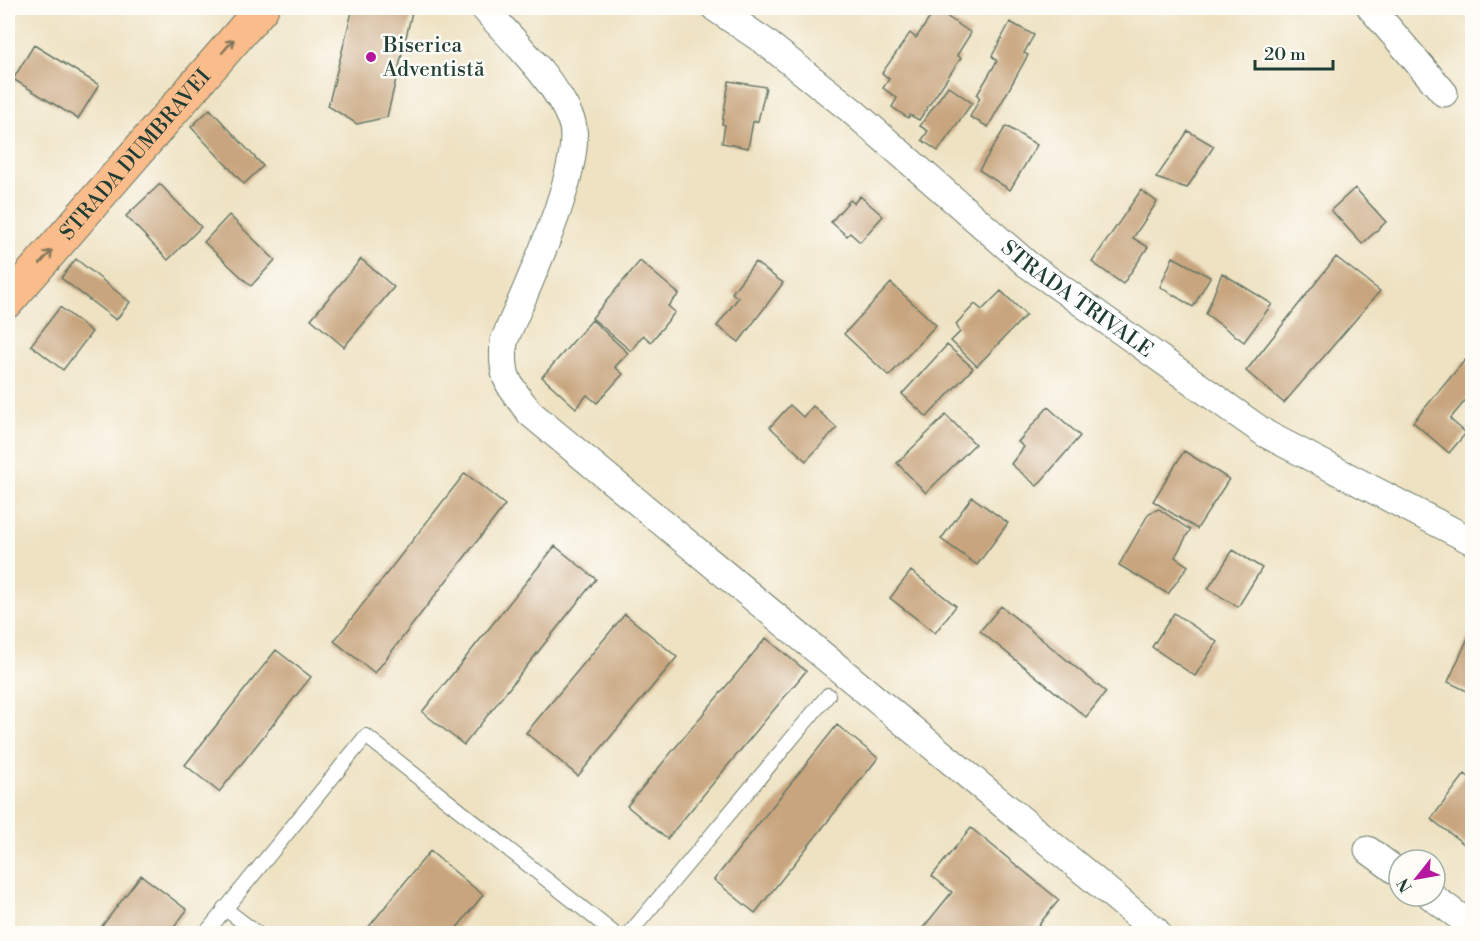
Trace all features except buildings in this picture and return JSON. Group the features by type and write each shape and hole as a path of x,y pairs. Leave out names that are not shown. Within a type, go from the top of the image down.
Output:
{"main road":[{"name":"STRADA DUMBRAVEI","path":"8,301 262,8"}],"street":[{"path":"484,8 560,96 573,122 574,146 565,190 504,342 502,366 511,388 530,413 1156,931"},
{"name":"STRADA TRIVALE","path":"715,8 764,40 851,110 1027,264 1256,427 1473,541"},
{"path":"1371,8 1444,93"},
{"path":"1368,850 1387,864"},
{"path":"1447,907 1473,926"}],"lane":[{"path":"629,933 828,695"},
{"path":"205,933 366,736 615,933"},
{"path":"224,908 258,933"}],"place":[{"name":"Biserica Adventistă","path":"371,57"}]}
